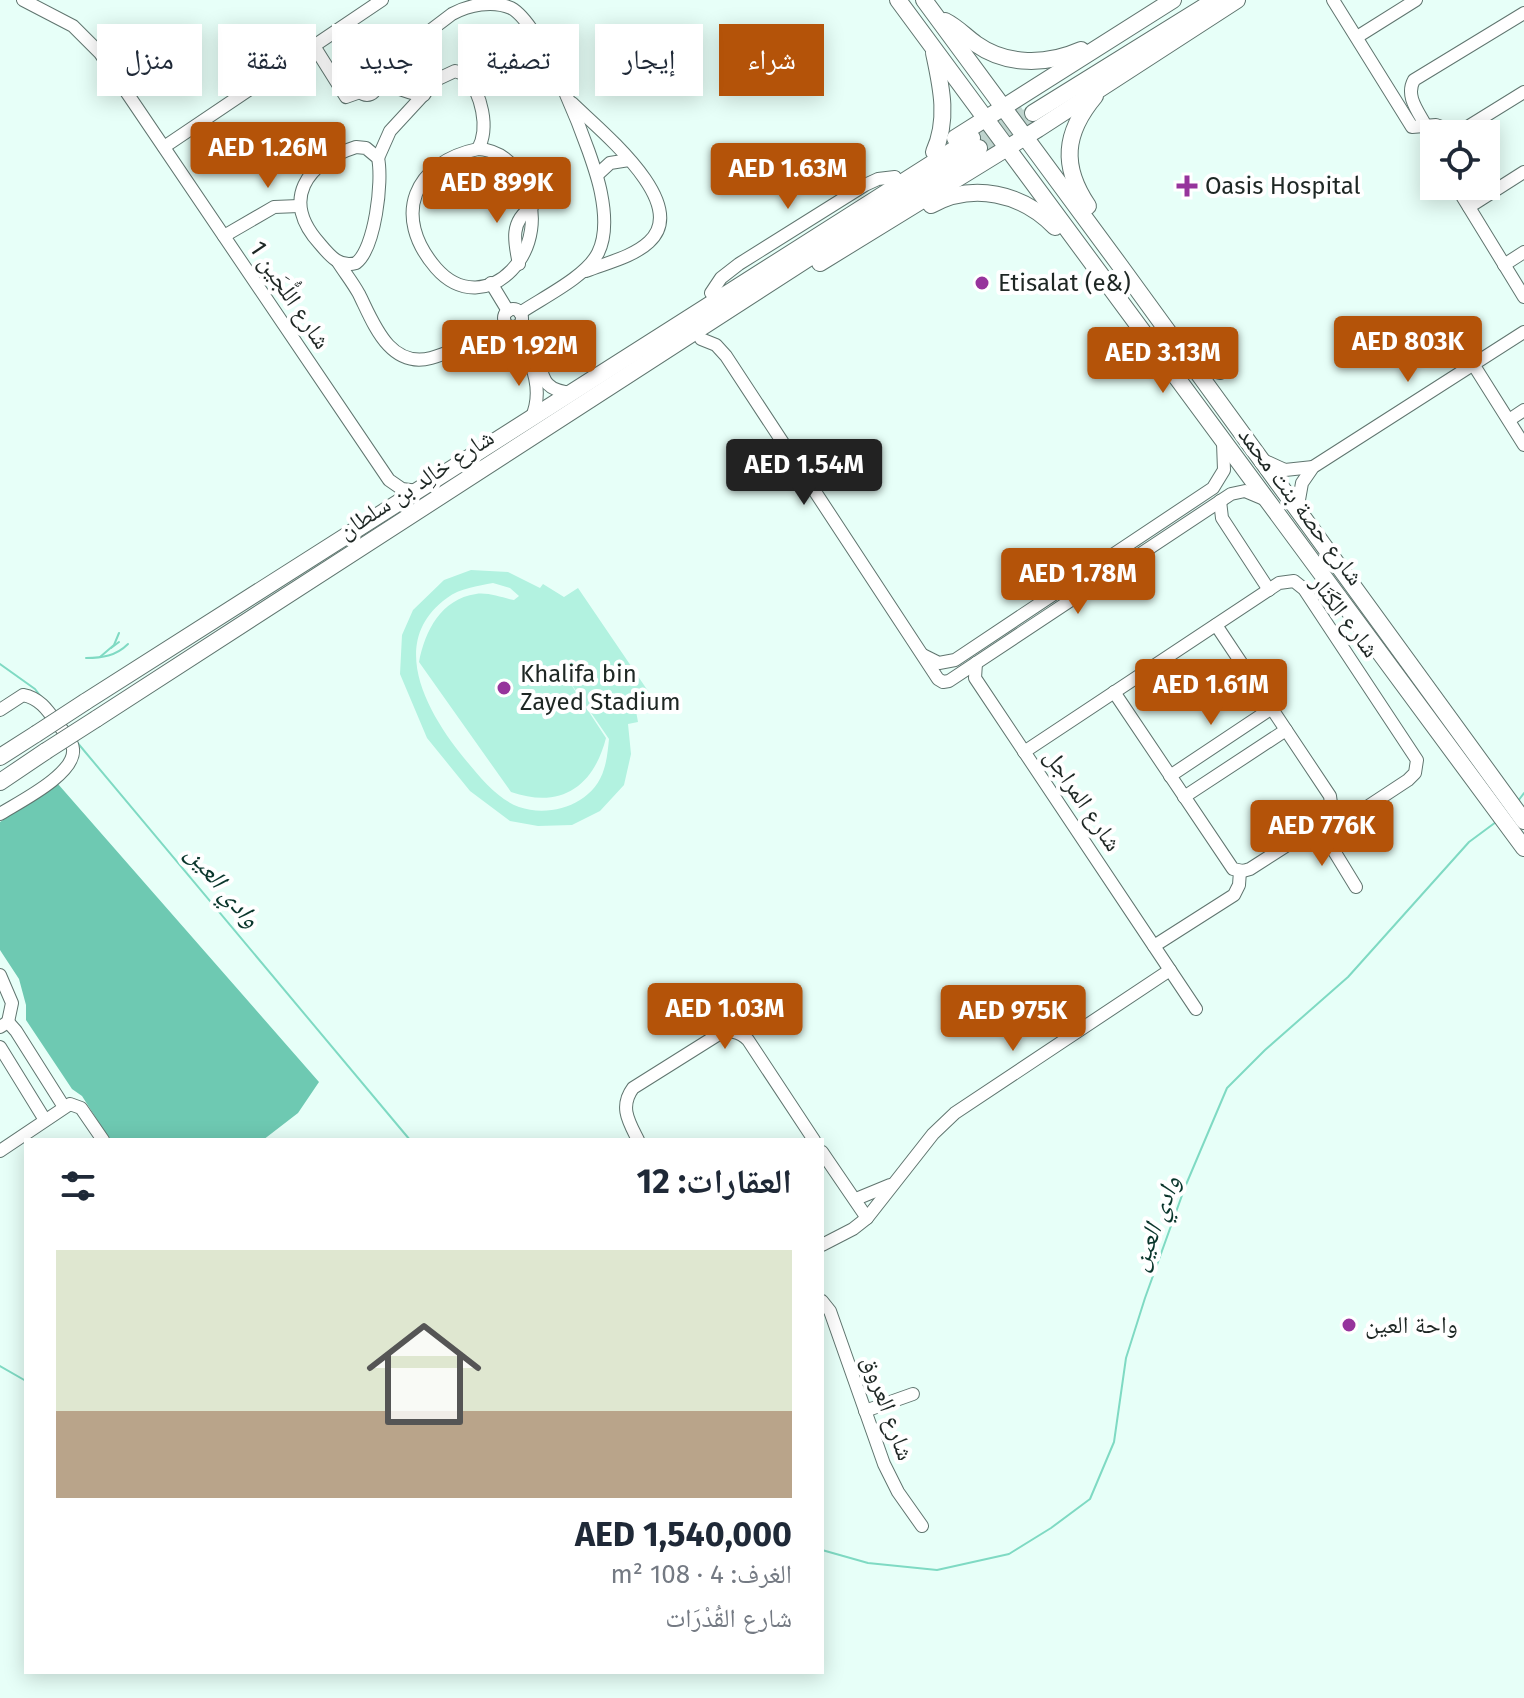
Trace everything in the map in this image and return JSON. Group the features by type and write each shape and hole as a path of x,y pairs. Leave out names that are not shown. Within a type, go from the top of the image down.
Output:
{"main road":[{"name":"شارع حصة بنت محمد","path":"898,0 1267,501 1470,760 1524,821"},
{"name":"شارع حصة بنت محمد","path":"924,0 1297,511 1470,760 1524,848"},
{"path":"665,335 678,315 711,293 1173,0"},
{"path":"1189,0 1029,109 1215,0"},
{"path":"626,376 664,360 701,339 1025,137 1237,0"},
{"path":"938,19 954,26 983,48 1019,61 1055,59 1116,36"},
{"path":"933,47 943,114 942,133 934,152"},
{"path":"1108,83 1084,109 1076,124 1069,158 1075,184 1121,267"},
{"name":"شارع خالِد بن سلطان","path":"0,757 572,393 976,143 626,376 0,782"},
{"path":"830,257 940,200 981,193 1011,198 1031,207 1048,219 1087,258"},
{"path":"1189,361 1220,371"}],"street":[{"name":"شارع اللُّجَين 1","path":"23,0 63,19 92,43 389,480"},
{"path":"316,45 382,0"},
{"path":"1333,0 1411,125 1420,127"},
{"path":"1357,37 1416,0"},
{"path":"440,24 459,10 482,4 504,5 520,14 532,28 567,98 597,175 604,215 603,242 596,258 579,274 517,315"},
{"path":"1423,120 1411,97 1414,80 1524,13"},
{"path":"316,49 332,75"},
{"path":"442,76 455,71 466,75 475,89 484,127 523,181 532,207 530,239 519,264 509,274 491,283 468,286 441,273 423,250 413,218 417,191 429,172 449,158 478,149 489,150 504,158"},
{"path":"1480,120 1524,92"},
{"path":"164,147 240,96"},
{"path":"404,96 407,101 406,114"},
{"path":"357,291 376,207 378,158 390,131 423,96"},
{"path":"567,98 629,160 657,200 660,219 648,243 579,274"},
{"path":"581,134 595,125"},
{"path":"478,149 484,127"},
{"path":"390,131 312,172 301,190 299,206 309,232 338,262 383,339 395,352 407,357 432,358 508,326 516,327 517,315"},
{"path":"356,147 366,148 378,158"},
{"path":"597,175 610,163 629,160"},
{"path":"1469,207 1524,172"},
{"path":"1465,200 1524,297"},
{"path":"224,236 274,207 299,206"},
{"path":"603,242 625,255"},
{"path":"1504,265 1524,252"},
{"path":"338,262 352,265 363,258"},
{"path":"491,283 517,315 544,382 556,390 572,393"},
{"path":"508,326 533,358 538,393 531,419"},
{"path":"1297,511 1302,483 1313,467 1524,332"},
{"path":"701,339 716,345 726,356 936,677 945,682 1220,501 1240,491 1250,492 1267,501"},
{"path":"1473,364 1524,445"},
{"path":"1509,420 1524,410"},
{"path":"936,677 947,662 1213,488 1220,480 1225,465 1222,440"},
{"path":"1260,459 1285,470 1313,467"},
{"path":"389,480 402,489 418,491"},
{"path":"389,480 391,509"},
{"path":"1220,501 1222,518 1269,590"},
{"path":"1204,511 1222,518"},
{"path":"1171,516 1179,528"},
{"name":"شارع الكَنَار","path":"1024,752 1269,590 1286,581 1298,583 1416,756 1416,768 1408,780 1332,830 1317,831"},
{"path":"1114,692 1228,864 1240,871 1250,869 1317,831 1328,818 1333,803 1216,625"},
{"path":"923,655 947,662 959,674 975,678 976,663"},
{"name":"شارع المراجل","path":"975,678 1196,1009"},
{"path":"0,710 23,695 33,697 72,744 73,754 68,766 55,778 0,814"},
{"path":"1170,776 1272,708"},
{"path":"1184,797 1286,730"},
{"path":"1317,831 1356,887"},
{"path":"1154,946 1234,895 1240,871"},
{"path":"824,1244 867,1218 933,1134 955,1113 1170,970"},
{"path":"0,975 12,1003 4,1025 64,1107"},
{"path":"637,1138 625,1112 633,1088 728,1031 748,1040 813,1138"},
{"path":"0,1047 45,1120"},
{"path":"0,1151 70,1104 81,1108 102,1138"},
{"path":"824,1155 867,1218"},
{"path":"856,1199 897,1181"},
{"name":"شارع العروق","path":"824,1303 888,1473 922,1526"},
{"path":"865,1411 913,1394"}],"green space":[{"path":"471,570 508,572 540,588 543,584 564,597 578,588 648,691 634,700 638,722 628,724 631,754 624,785 600,811 572,825 538,826 510,821 470,791 427,738 400,674 402,635 413,610 444,580","holes":["493,583 510,588 519,596 514,600 476,594 453,602 430,628 419,662 511,792 545,798 559,796 583,782 593,770 606,738 559,666 609,739 599,781 581,799 557,809 544,811 519,807 489,786 450,740 427,700 419,678 416,656 419,635 429,616 447,598 463,590"]},
{"path":"58,784 319,1082 298,1113 266,1138 109,1138 26,1020 26,1005 19,979 0,950 0,822"}],"waterway":[{"path":"100,657 114,645 119,633"},
{"path":"111,648 119,642"},
{"path":"86,658 108,656 128,644"},
{"name":"وادي العين","path":"0,664 35,689 42,698"},
{"name":"وادي العين","path":"76,741 408,1138"},
{"name":"وادي العين","path":"1518,801 1524,793"},
{"name":"وادي العين","path":"824,1551 868,1563 937,1570 1009,1554 1090,1499 1114,1442 1126,1358 1145,1298 1185,1187 1227,1088 1348,977 1469,842 1496,822"},
{"name":"وادي العين","path":"0,1366 24,1380"}],"tunnel":[{"path":"972,138 1021,107"},
{"path":"979,148 1033,113"}],"place":[{"name":"Oasis Hospital","path":"1187,186"},
{"name":"Etisalat (e&)","path":"982,283"},
{"name":"Khalifa bin Zayed Stadium","path":"504,688"},
{"name":"واحة العين","path":"1349,1325"}]}
